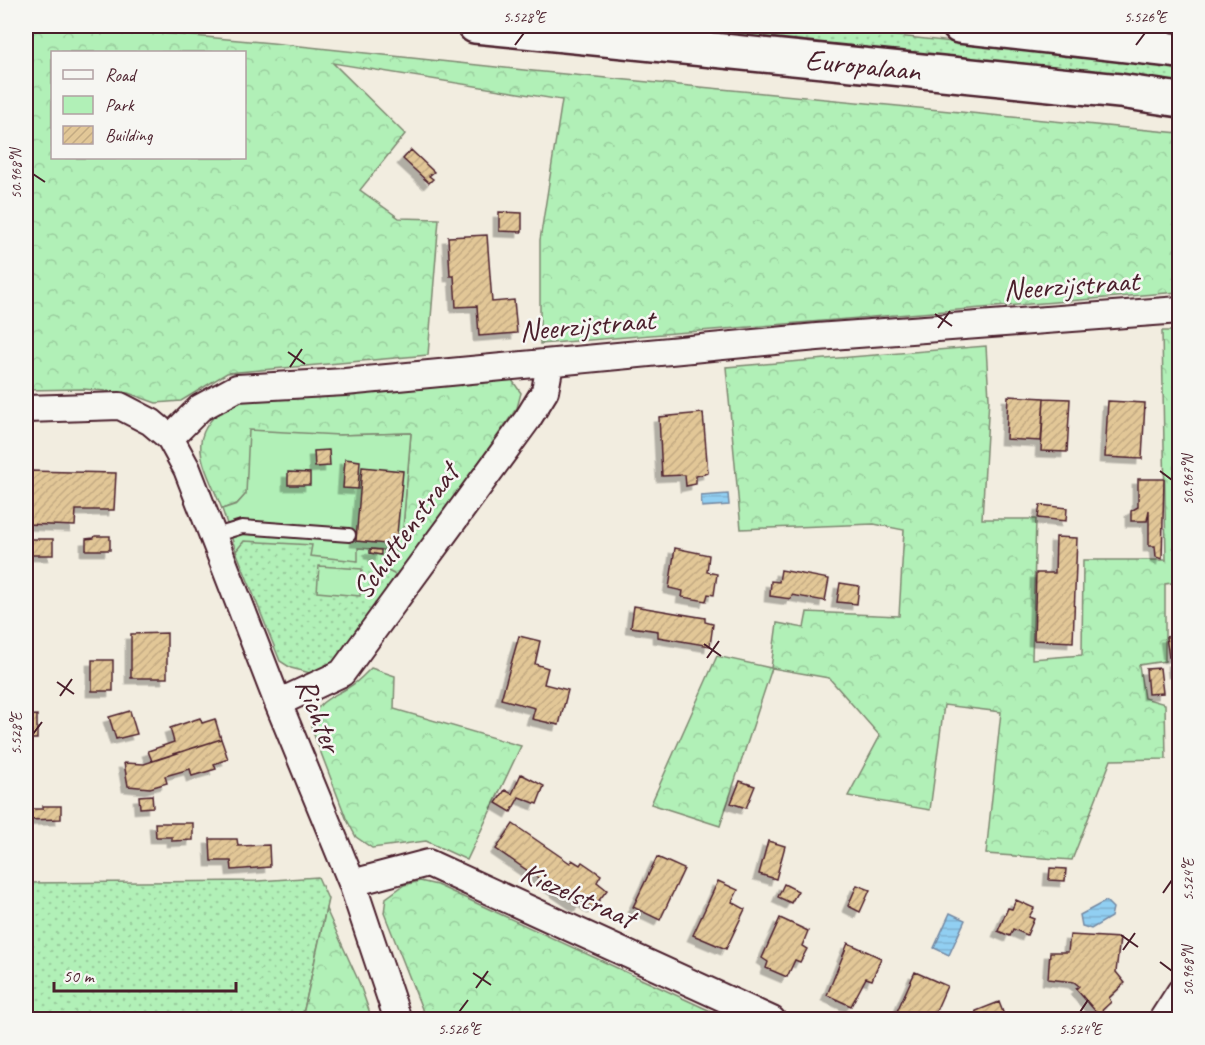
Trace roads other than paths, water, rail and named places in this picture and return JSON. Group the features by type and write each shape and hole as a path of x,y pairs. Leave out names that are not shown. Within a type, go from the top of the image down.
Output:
{"highway":[{"name":"Europalaan","path":"475,26 1119,91 1179,100"},
{"path":"959,26 1179,51"}],"street":[{"name":"Neerzijstraat","path":"170,438 200,408 237,388 345,382 510,364 550,364 817,337 1179,310"},
{"name":"Schuttenstraat","path":"278,703 342,673 526,420 545,391 550,364"},
{"path":"26,409 120,406 151,422 170,438"},
{"name":"Richter","path":"170,438 187,469 278,703 352,883 398,1020"},
{"name":"Kiezelstraat","path":"352,883 428,863 772,1020"},
{"path":"1162,1020 1179,992"}],"lane":[{"path":"213,536 242,527 349,535"}],"water":[{"path":"728,494 729,505 702,507 701,496"},
{"path":"1106,901 1113,908 1111,917 1091,929 1082,926 1080,915"},
{"path":"950,913 965,920 949,955 934,948"}]}
